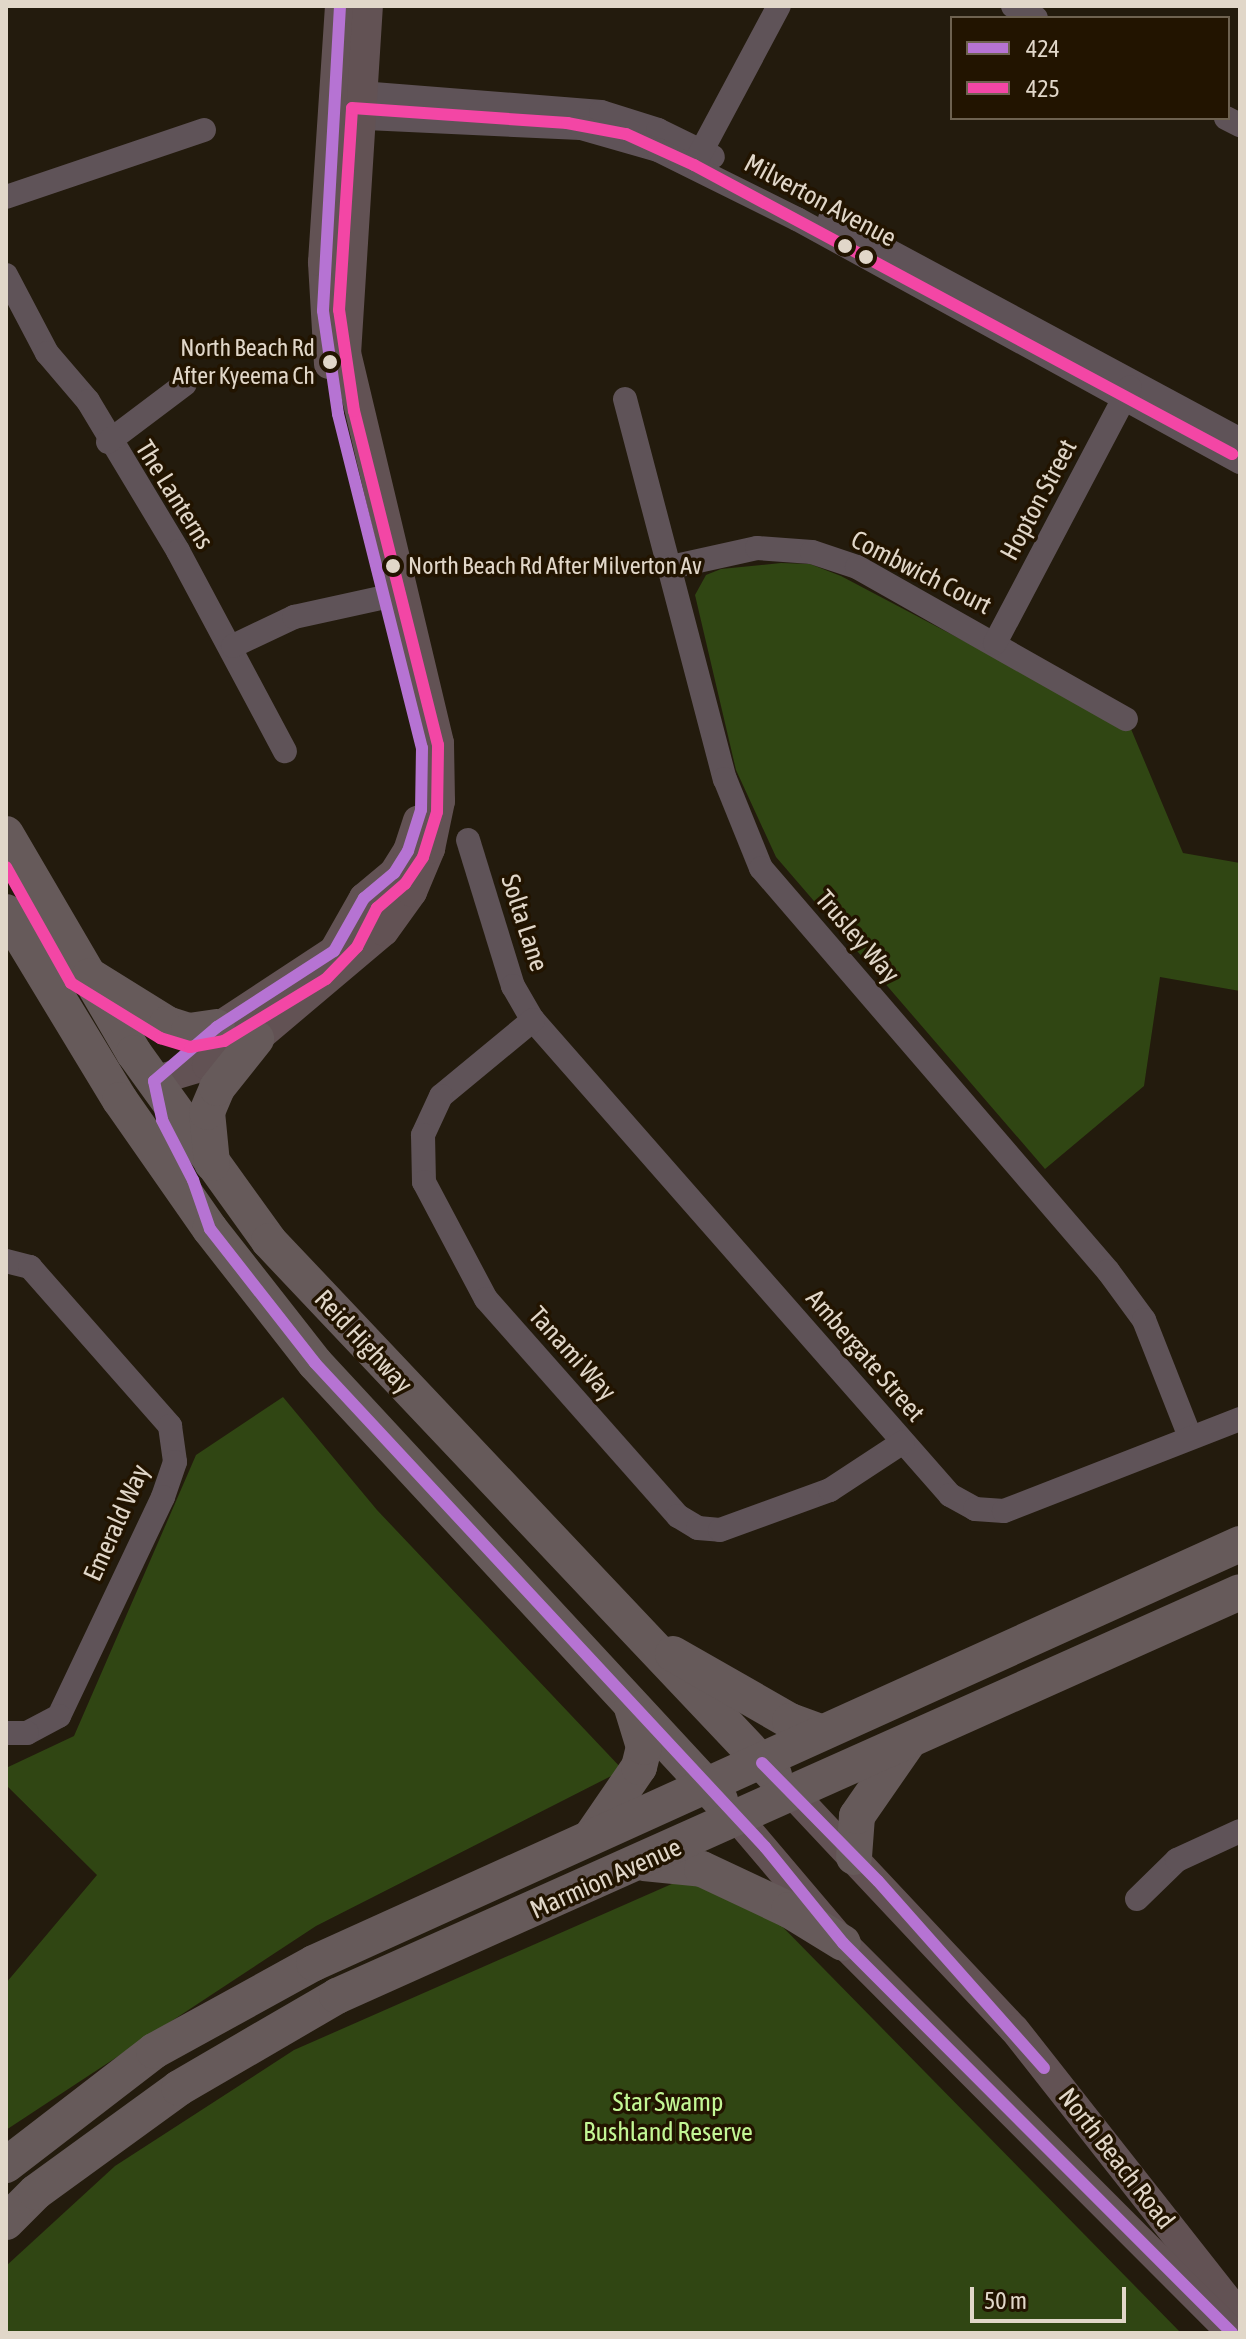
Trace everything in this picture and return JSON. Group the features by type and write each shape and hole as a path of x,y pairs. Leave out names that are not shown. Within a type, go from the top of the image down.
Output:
{"highway":[{"name":"Reid Highway","path":"6,834 82,971 154,1081 212,1164 279,1251 638,1634 792,1793"},
{"name":"Reid Highway","path":"6,912 67,1018 210,1229 315,1363 738,1819"},
{"path":"82,971 167,1024 189,1031 217,1027"},
{"path":"67,1018 154,1081 162,1120 210,1229"},
{"path":"212,1164 207,1112 217,1088 256,1039"},
{"name":"Marmion Avenue","path":"6,2165 154,2051 314,1963 1240,1544"},
{"name":"Marmion Avenue","path":"6,2222 36,2192 179,2088 337,1996 1240,1592"},
{"path":"638,1634 790,1721 820,1732"},
{"path":"591,1837 639,1767 644,1747 631,1707"},
{"path":"854,1857 857,1816 910,1740"},
{"path":"639,1863 702,1869 789,1910 843,1943"}],"main road":[{"path":"154,1081 217,1027 334,951 364,898 394,873 415,834 424,776 422,748 395,595 346,354 351,226 350,105 340,6"},
{"path":"350,105 368,6"},
{"path":"154,1081 207,1065 256,1039 384,931 412,892 430,849 440,801 439,743 395,595"},
{"name":"North Beach Road","path":"792,1793 1014,2029 1240,2316"},
{"name":"North Beach Road","path":"738,1819 843,1943 1232,2333"}],"street":[{"path":"697,158 779,6"},
{"path":"1013,6 1032,16"},
{"name":"Milverton Avenue","path":"350,105 581,128 617,134 697,158 1128,392 1240,462"},
{"path":"6,197 204,130"},
{"name":"The Lanterns","path":"6,275 47,353 88,401 108,442 233,646 285,751"},
{"path":"108,442 185,384"},
{"name":"Milverton Avenue","path":"1128,392 1240,440"},
{"name":"Hopton Street","path":"995,643 1128,392"},
{"name":"Trusley Way","path":"625,399 725,779 761,868 1108,1271 1144,1320 1190,1437"},
{"name":"Combwich Court","path":"671,567 757,548 812,552 857,567 1126,719"},
{"path":"233,646 294,617 395,595"},
{"name":"Solta Lane","path":"468,840 513,986 533,1020"},
{"name":"Ambergate Street","path":"533,1020 950,1495 975,1509 1004,1511 1240,1419"},
{"name":"Tanami Way","path":"533,1020 441,1096 423,1135 424,1182 486,1299 678,1516 698,1528 720,1530 830,1490 903,1442"},
{"name":"Emerald Way","path":"6,1261 30,1267 170,1426 175,1462 163,1497 59,1716 27,1733 6,1733"},
{"path":"1137,1899 1177,1860 1240,1831"}],"green space":[{"path":"781,563 810,564 841,576 1131,729 1183,853 1240,863 1240,991 1160,977 1144,1086 1045,1169 776,857 736,770 695,595 706,575 721,569"},
{"path":"283,1397 377,1510 623,1770 316,1926 6,2130 6,1983 97,1875 6,1785 6,1768 74,1736 196,1455"},
{"name":"Star Swamp Bushland Reserve","path":"674,1883 716,1888 772,1916 1181,2333 6,2333 6,2266 115,2166 294,2050"}],"transit line":[{"name":"424","path":"340,6 323,311 338,414 422,748 421,810 408,851 394,873 364,898 334,951 217,1027 154,1081 162,1120 193,1180 210,1229 315,1363 765,1847 843,1943 1232,2333"},
{"name":"425","path":"6,867 71,983 160,1038 190,1047 224,1041 326,979 357,947 377,908 405,884 423,857 437,812 438,745 354,411 339,310 352,108 567,123 626,134 694,165 1232,454"},
{"name":"424","path":"762,1763 878,1881 1044,2068"}],"place":[{"name":"North Beach Rd After Kyeema Ch","path":"330,362"},
{"name":"North Beach Rd After Milverton Av","path":"393,566"}]}
